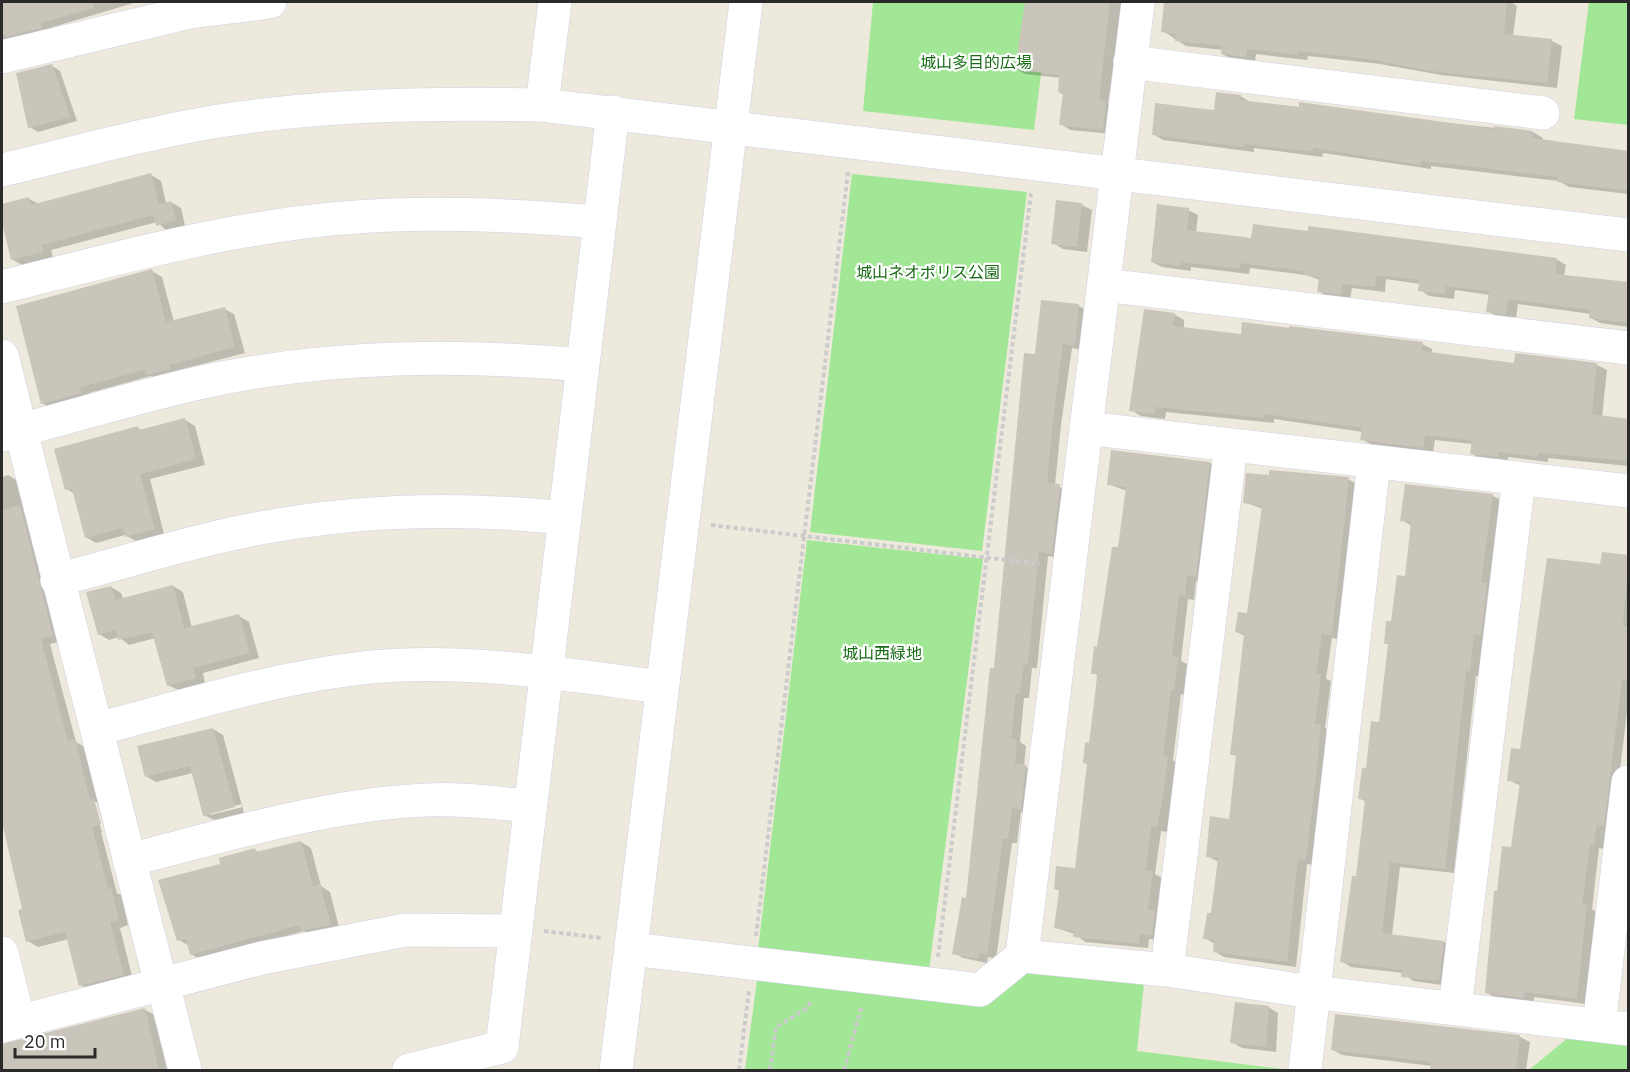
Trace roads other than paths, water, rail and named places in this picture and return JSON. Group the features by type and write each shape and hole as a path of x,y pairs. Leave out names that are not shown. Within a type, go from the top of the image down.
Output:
{"street":[{"path":"2,57 190,12 270,2"},
{"path":"542,105 555,2"},
{"path":"616,1071 618,944 662,687 746,2"},
{"path":"618,944 814,971 980,990 1022,956 1138,2"},
{"path":"1130,62 1543,113"},
{"path":"2,170 155,133 221,121 307,111 441,103 542,105 1118,172 1629,235"},
{"path":"409,1071 502,1047 613,112"},
{"path":"2,287 179,243 244,230 334,218 399,215 510,215 600,222"},
{"path":"1104,285 1629,348"},
{"path":"2,356 11,432 57,580 185,1071"},
{"path":"11,432 186,386 297,366 397,357 446,357 583,365"},
{"path":"1086,428 1629,491"},
{"path":"1167,970 1231,445"},
{"path":"1305,1071 1312,992 1374,462"},
{"path":"1455,1008 1519,478"},
{"path":"57,580 231,535 331,518 459,511 508,512 565,518"},
{"path":"97,729 213,698 354,669 425,665 488,666 662,687"},
{"path":"1022,956 1167,970 1312,992 1614,1027 1629,782"},
{"path":"129,860 297,818 366,806 455,800 530,806"},
{"path":"2,953 10,1023 262,958 405,930 517,930"}],"park label":[{"name":"城山多目的広場","path":"976,62"},
{"name":"城山ネオポリス公園","path":"928,272"},
{"name":"城山西緑地","path":"882,653"}]}
